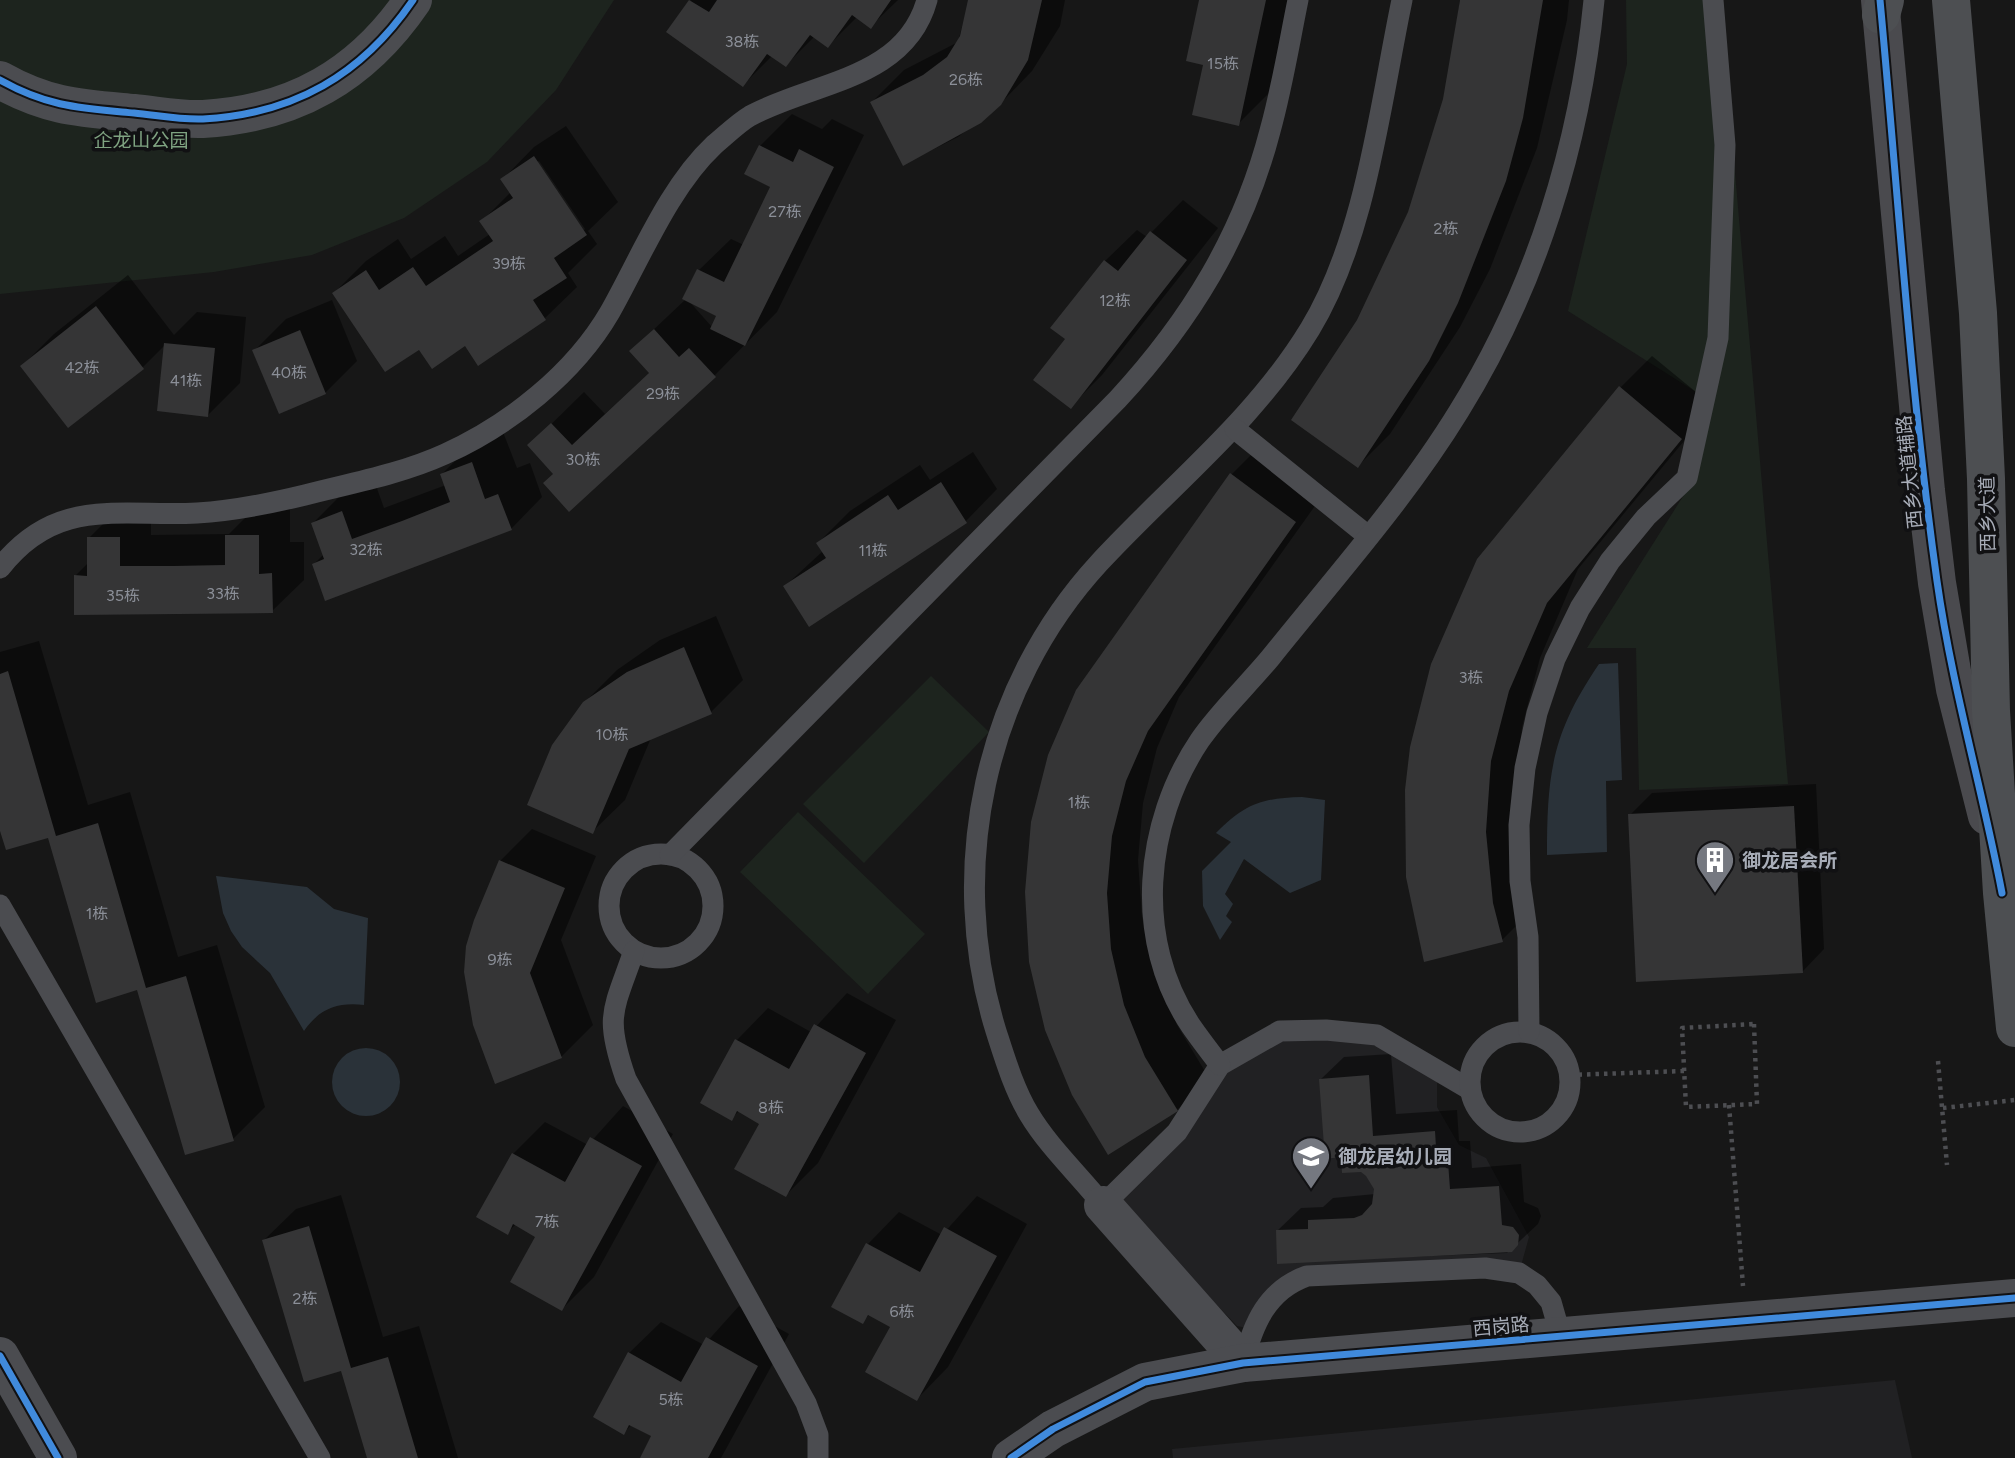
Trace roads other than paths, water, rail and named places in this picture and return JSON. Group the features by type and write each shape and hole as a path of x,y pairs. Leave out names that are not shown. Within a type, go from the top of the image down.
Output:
{"main road":[{"name":"西乡大道","path":"1951,0 1978,313 1986,479 1991,710 2002,893 2015,1028"}],"street":[{"path":"0,80 32,98 75,108 200,119 255,114 306,96 352,68 391,32 413,0"},
{"name":"西乡大道辅路","path":"1882,5 1926,491 1937,583 1955,689 1983,795 2002,893"},
{"path":"1103,1205 1243,1363"},
{"name":"西岗路","path":"1011,1458 1054,1429 1145,1382 1243,1363 2015,1298"},
{"path":"0,1356 58,1458"}],"lane":[{"path":"0,568 14,550 61,520 106,511 198,513 299,496 393,473 444,455 492,429 536,397 574,360 607,317 673,198 712,148 749,116 879,64 905,42 923,14 927,0"},
{"path":"670,855 1118,399 1185,319 1237,229 1256,180 1271,130 1298,0"},
{"path":"1402,0 1359,207 1340,269 1312,327 1277,381 1235,429 1098,564 1061,610 1030,660 1006,714 988,771 977,828 973,887 977,947 988,1005 1005,1061 1030,1115 1103,1205 1177,1132 1220,1065 1280,1031 1326,1030 1377,1035 1469,1089"},
{"path":"1220,1065 1189,1024 1167,979 1154,930 1152,880 1158,830 1175,782 1201,738 1416,476 1459,412 1497,344 1529,274 1555,201 1575,126 1589,50 1594,0"},
{"path":"1529,1032 1528,937 1520,881 1520,825 1525,768 1537,713 1555,659 1580,608 1604,570 1646,517 1686,478 1718,338 1725,145 1713,0"},
{"path":"1235,429 1368,536"},
{"path":"649,855 670,855 687,861 700,871 709,886 713,904 711,921 705,934 683,954 665,959 651,958 634,951 614,930 609,904 613,886 632,862 649,855"},
{"path":"0,905 320,1458"},
{"path":"634,951 611,1016 612,1040 622,1066 806,1403 818,1435 818,1458"},
{"path":"1513,1031 1529,1032 1544,1037 1556,1046 1570,1075 1569,1093 1562,1110 1550,1122 1535,1131 1517,1133 1500,1129 1486,1120 1475,1106 1469,1089 1469,1073 1475,1058 1485,1045 1497,1036 1513,1031"},
{"path":"1243,1363 1252,1329 1270,1300 1289,1283 1307,1276 1486,1268 1519,1273 1537,1285 1551,1302 1561,1337"}],"place":[{"name":"御龙居会所","path":"1715,894"},
{"name":"御龙居幼儿园","path":"1311,1190"}],"park label":[{"name":"企龙山公园","path":"141,140"}]}
